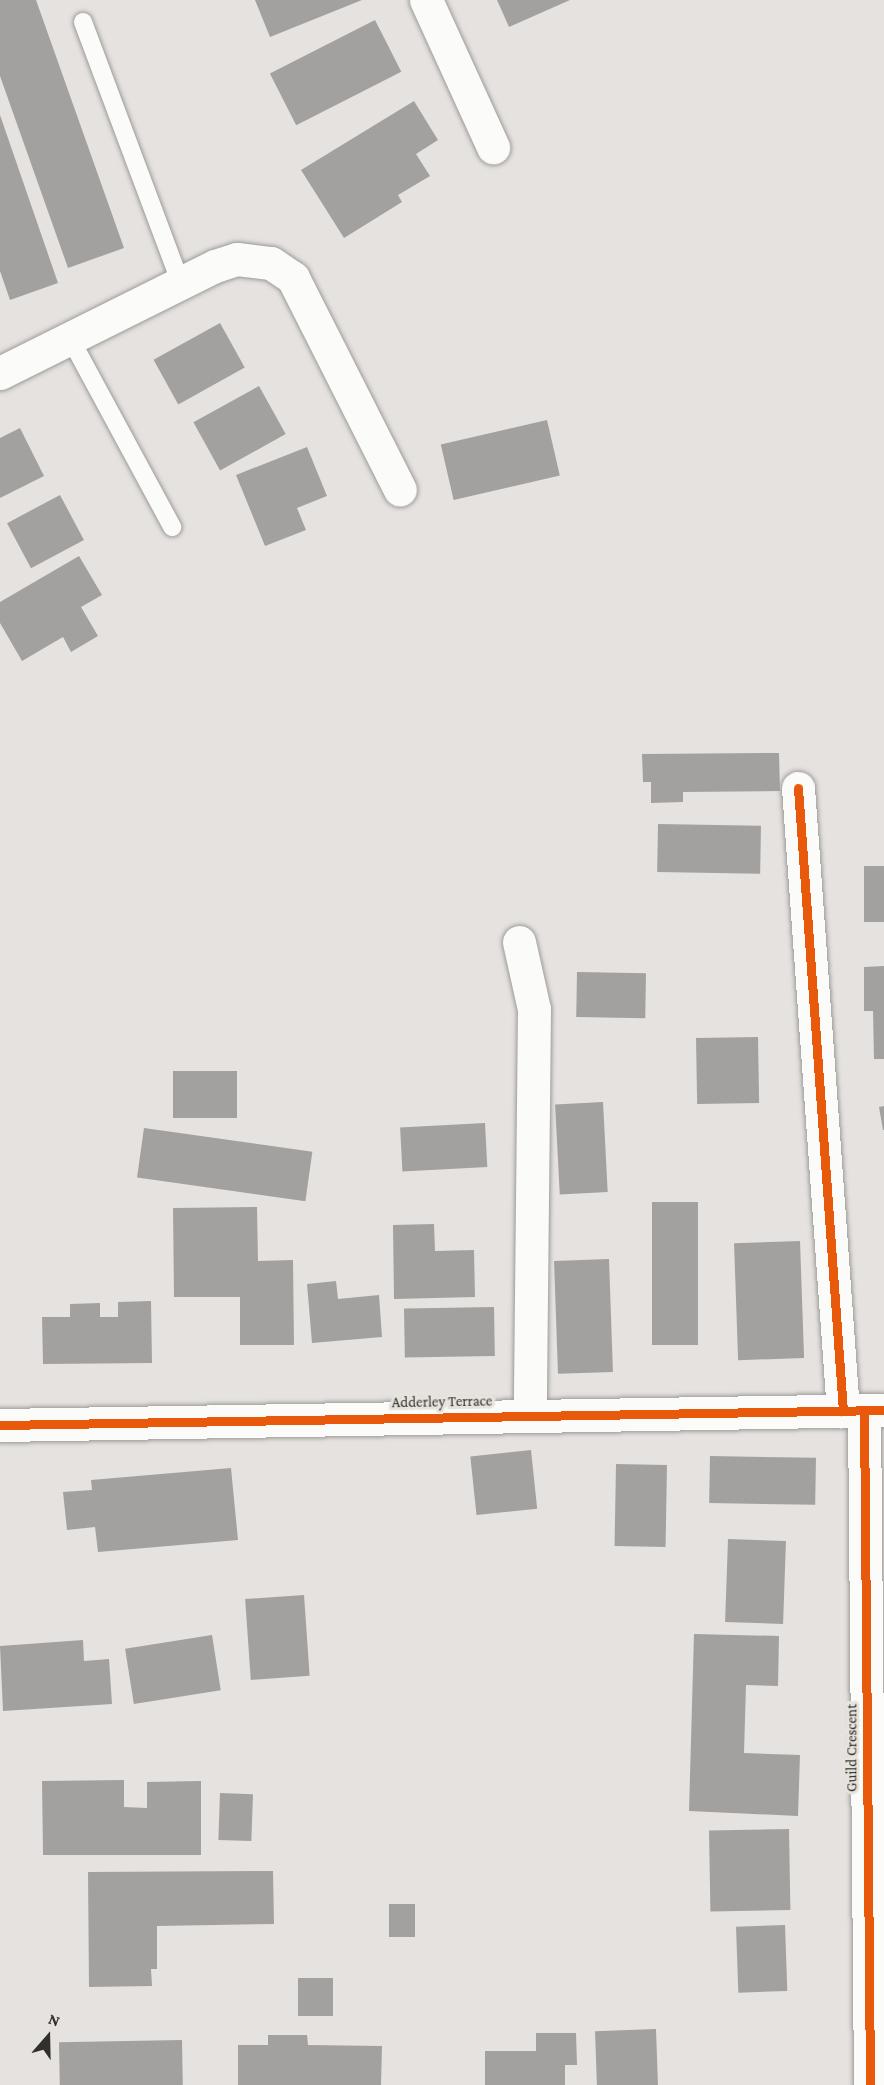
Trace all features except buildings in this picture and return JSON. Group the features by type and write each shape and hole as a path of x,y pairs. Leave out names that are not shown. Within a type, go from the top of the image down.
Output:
{"street":[{"path":"426,0 493,147"},
{"path":"0,373 180,281 227,261 248,259 271,263 292,278 400,490"},
{"name":"Guild Crescent","path":"798,788 864,1410 870,2085"},
{"path":"519,942 534,1009 530,1416"},
{"name":"Adderley Terrace","path":"0,1425 864,1410"}],"lane":[{"path":"83,22 180,281"},
{"path":"70,338 172,527"}],"cycle path":[{"path":"798,788 843,1411"},
{"path":"864,1410 870,2085"},
{"path":"0,1425 884,1410"}]}
